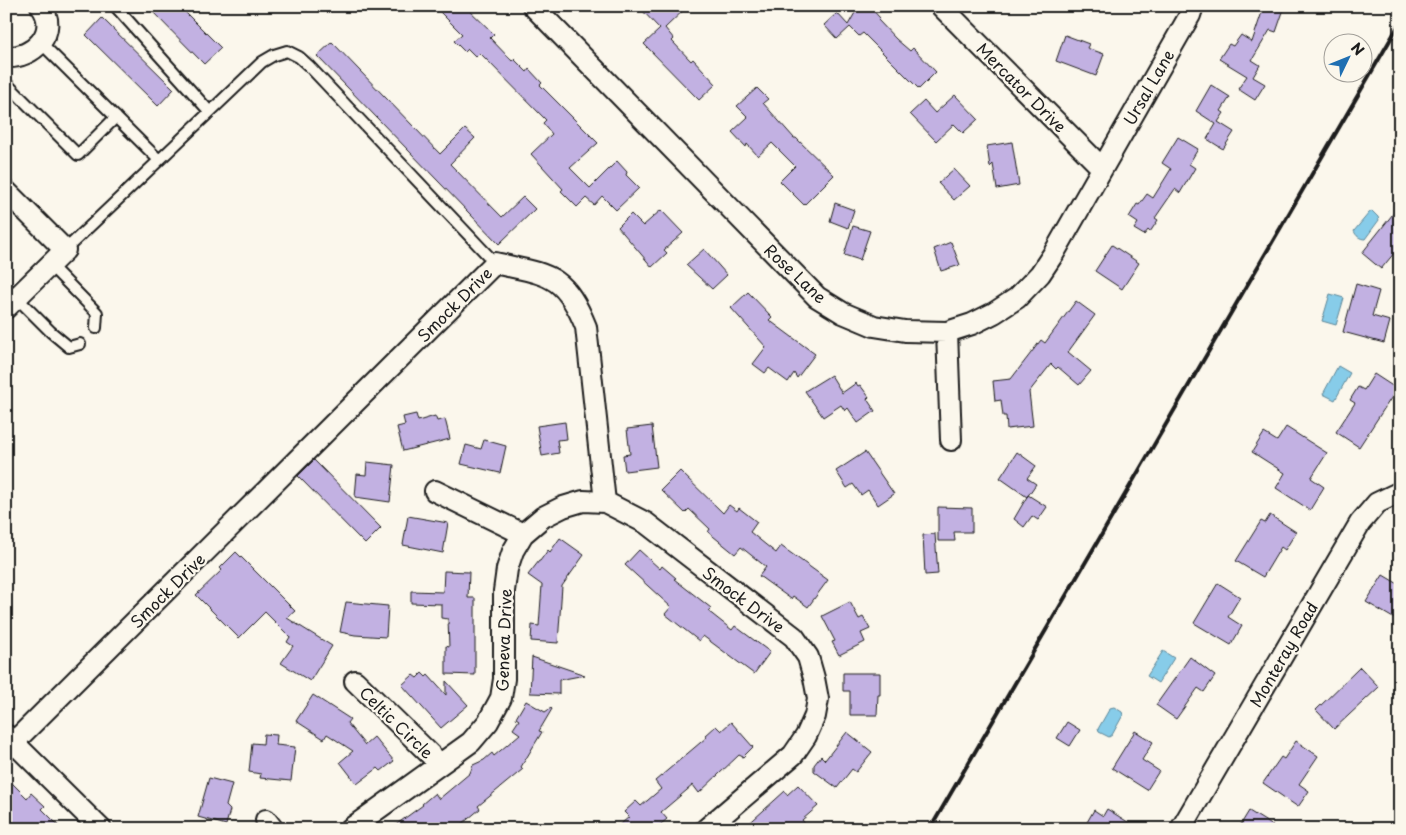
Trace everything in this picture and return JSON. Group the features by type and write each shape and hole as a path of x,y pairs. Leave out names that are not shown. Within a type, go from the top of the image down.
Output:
{"street":[{"path":"6,57 27,54 41,43 48,24 44,11 40,6"},
{"name":"Rose Lane","path":"533,6 817,297 843,313 874,326 905,331 947,332 994,314 1017,298 1040,274 1102,168"},
{"name":"Mercator Drive","path":"941,6 1102,168"},
{"name":"Ursal Lane","path":"1102,168 1190,14 1192,6"},
{"path":"6,192 65,250 10,298"},
{"name":"Smock Drive","path":"101,829 9,742 495,263 542,273 560,283 571,295 578,308 586,327 605,502 646,523 794,637 808,657 818,699 815,716 806,736 793,755 706,829"},
{"path":"947,332 951,440"},
{"path":"435,491 523,534"},
{"name":"Monteray Road","path":"1181,829 1360,524 1377,503 1400,492"},
{"name":"Geneva Drive","path":"350,829 471,742 488,722 501,698 504,679 504,591 507,569 513,551 523,534 543,517 563,507 583,501 605,502"},
{"name":"Celtic Circle","path":"355,681 440,764"}],"lane":[{"path":"116,6 209,111"},
{"path":"41,43 158,159"},
{"path":"65,250 158,159 268,58 287,51 299,57 309,66 495,263"},
{"path":"6,83 78,155 116,117"},
{"path":"50,264 97,313 96,328"},
{"path":"10,298 69,347 80,344"}],"water":[{"path":"1372,211 1379,220 1365,239 1360,238 1354,231"},
{"path":"1330,294 1344,298 1336,325 1322,321"},
{"path":"1338,366 1350,373 1335,400 1323,394"},
{"path":"1163,651 1174,658 1158,683 1147,676"},
{"path":"1114,707 1122,712 1123,715 1109,737 1099,732 1098,729 1110,708"}],"building":[{"path":"147,6 179,6 221,48 204,64"},
{"path":"434,6 465,6 494,34 490,38 512,61 514,59 527,72 529,69 542,83 540,85 598,143 570,168 590,188 617,161 627,172 626,175 639,188 616,210 602,196 594,205 586,198 577,207 561,191 563,189 531,154 552,134 543,123 546,120 480,53 476,57 468,49 465,52 454,41 462,34"},
{"path":"638,6 688,6 665,28 674,39 672,41 691,61 693,59 716,84 699,100 644,44 660,29"},
{"path":"861,6 869,6 880,18 878,20 896,39 910,51 913,48 936,72 919,89 863,33 859,36 850,27 837,39 824,25 837,13 848,25"},
{"path":"1264,6 1285,6 1276,32 1270,30 1252,60 1260,65 1253,77 1265,84 1255,100 1238,89 1247,76 1219,59 1229,44 1233,46 1241,35 1252,42"},
{"path":"102,18 174,89 158,106 86,35"},
{"path":"1065,35 1089,44 1087,48 1104,54 1096,76 1056,61"},
{"path":"332,42 440,154 465,129 475,138 450,164 502,217 523,197 535,209 499,244 317,56"},
{"path":"1211,85 1230,97 1221,111 1224,113 1218,122 1234,132 1223,149 1207,139 1216,124 1196,111"},
{"path":"757,88 768,99 763,103 794,138 834,175 804,205 780,181 795,166 772,143 758,156 747,144 746,147 732,132 748,117 737,106"},
{"path":"955,95 978,119 963,133 954,124 936,141 910,114 924,101 935,113"},
{"path":"1178,137 1198,149 1189,164 1195,168 1180,193 1175,189 1155,218 1158,220 1150,232 1148,230 1144,235 1134,229 1138,223 1129,217 1137,204 1139,205 1147,194 1153,198 1171,169 1162,163"},
{"path":"1012,142 1019,185 997,189 993,164 990,167 987,146"},
{"path":"954,169 970,186 954,200 938,183"},
{"path":"835,203 854,210 848,228 830,221"},
{"path":"1400,205 1400,246 1381,269 1362,253"},
{"path":"661,210 683,233 664,250 667,253 652,267 618,227 631,214 643,226"},
{"path":"853,226 870,231 860,260 844,255"},
{"path":"951,242 960,265 941,271 934,249"},
{"path":"1112,245 1139,263 1122,289 1095,271"},
{"path":"704,249 727,275 712,289 686,265"},
{"path":"1356,284 1379,291 1372,316 1390,321 1384,343 1343,332"},
{"path":"748,292 772,317 769,320 815,354 797,378 794,373 788,382 769,368 765,373 753,364 766,347 731,308"},
{"path":"1076,301 1095,315 1068,352 1091,371 1079,385 1058,367 1056,369 1051,364 1029,392 1033,426 1007,429 1006,416 1003,416 1001,400 995,401 993,381 1011,379 1041,340 1045,343"},
{"path":"1374,374 1397,389 1359,447 1336,432 1355,403 1350,400 1358,387 1364,390"},
{"path":"831,375 842,393 856,383 858,386 860,385 869,397 867,399 875,411 858,423 848,408 845,411 841,405 823,417 805,391"},
{"path":"416,414 418,421 435,416 437,421 445,419 450,439 403,451 397,427 405,425 403,417"},
{"path":"565,422 567,439 557,440 559,453 542,456 537,426"},
{"path":"652,426 657,467 625,471 623,455 630,454 627,429"},
{"path":"1286,427 1327,453 1311,478 1324,487 1310,510 1276,488 1285,473 1252,452 1264,433 1277,441"},
{"path":"484,440 506,446 500,473 461,464 466,445 481,449"},
{"path":"865,452 894,494 878,505 868,490 861,495 853,484 847,488 836,471"},
{"path":"1017,452 1036,466 1027,478 1036,484 1027,497 1000,478"},
{"path":"314,460 381,528 365,544 298,476"},
{"path":"367,462 394,465 390,502 355,497 357,474 366,475"},
{"path":"680,471 723,513 729,505 737,511 739,508 757,522 750,532 776,553 781,546 828,580 808,607 793,596 791,599 759,576 766,567 741,547 735,554 708,532 710,529 689,509 685,513 661,490"},
{"path":"1028,495 1047,507 1038,520 1032,516 1024,527 1014,519"},
{"path":"938,507 972,508 972,532 954,532 955,541 938,541"},
{"path":"1270,515 1296,532 1285,550 1281,547 1263,577 1236,561 1261,521 1265,523"},
{"path":"408,516 448,523 443,553 403,545"},
{"path":"935,534 938,574 925,575 923,535"},
{"path":"560,538 584,555 562,586 558,643 531,641 532,625 539,626 542,585 528,575 548,550 550,552"},
{"path":"639,550 660,569 662,566 676,578 674,579 711,608 708,611 732,630 735,626 770,652 754,674 703,636 699,641 665,614 671,607 625,565"},
{"path":"236,552 295,611 287,618 332,646 310,681 281,663 293,646 287,642 290,637 265,612 239,638 196,595 222,570 220,568"},
{"path":"444,571 469,572 468,598 475,598 475,675 446,674 446,646 449,647 448,619 441,618 441,604 411,603 411,591 443,592"},
{"path":"1383,575 1400,585 1400,622 1366,602"},
{"path":"1218,583 1240,597 1228,617 1242,626 1231,645 1194,623"},
{"path":"346,602 388,606 386,637 340,632"},
{"path":"850,602 859,619 863,617 870,629 861,633 865,642 839,655 832,642 835,641 822,616"},
{"path":"532,657 585,675 559,680 559,694 530,693"},
{"path":"1190,657 1215,676 1204,692 1198,688 1176,719 1156,705"},
{"path":"1360,667 1379,687 1334,729 1316,710"},
{"path":"422,673 426,677 428,675 446,695 446,681 468,705 441,728 402,685 413,675 417,678"},
{"path":"843,673 880,673 880,695 878,695 877,715 850,715 850,691 843,691"},
{"path":"313,695 350,719 347,723 365,745 374,737 394,761 381,771 378,768 357,784 340,762 353,751 327,734 324,739 296,721"},
{"path":"526,701 545,712 552,709 539,731 542,732 521,767 523,769 478,806 480,809 456,829 390,829 423,805 435,793 439,799 470,773 473,765 484,760 492,753 494,756 520,734 513,729 519,720 516,718"},
{"path":"731,722 753,747 743,757 739,755 699,793 693,785 661,812 667,819 655,829 615,829 629,817 624,812 636,801 641,806 661,789 655,781 707,737 705,736 716,726 721,731"},
{"path":"1067,722 1080,730 1070,746 1057,738"},
{"path":"1135,731 1153,742 1142,760 1159,771 1147,790 1112,768"},
{"path":"847,732 872,752 856,772 852,769 837,788 814,771 814,765 821,756 825,760"},
{"path":"264,734 277,735 276,745 295,747 291,781 260,778 261,774 249,772 252,743 263,744"},
{"path":"1296,741 1318,756 1299,784 1309,791 1298,807 1263,783 1281,757 1284,759"},
{"path":"6,777 27,798 31,793 45,806 42,809 62,829 6,829"},
{"path":"209,778 232,784 226,806 230,810 226,825 198,817"},
{"path":"798,785 818,806 802,820 809,829 743,829 785,791 787,795"},
{"path":"1107,809 1139,829 1093,829 1086,824 1094,810 1103,816"},
{"path":"1249,811 1278,829 1238,829"}],"railway":[{"path":"930,829 1400,23"}]}
